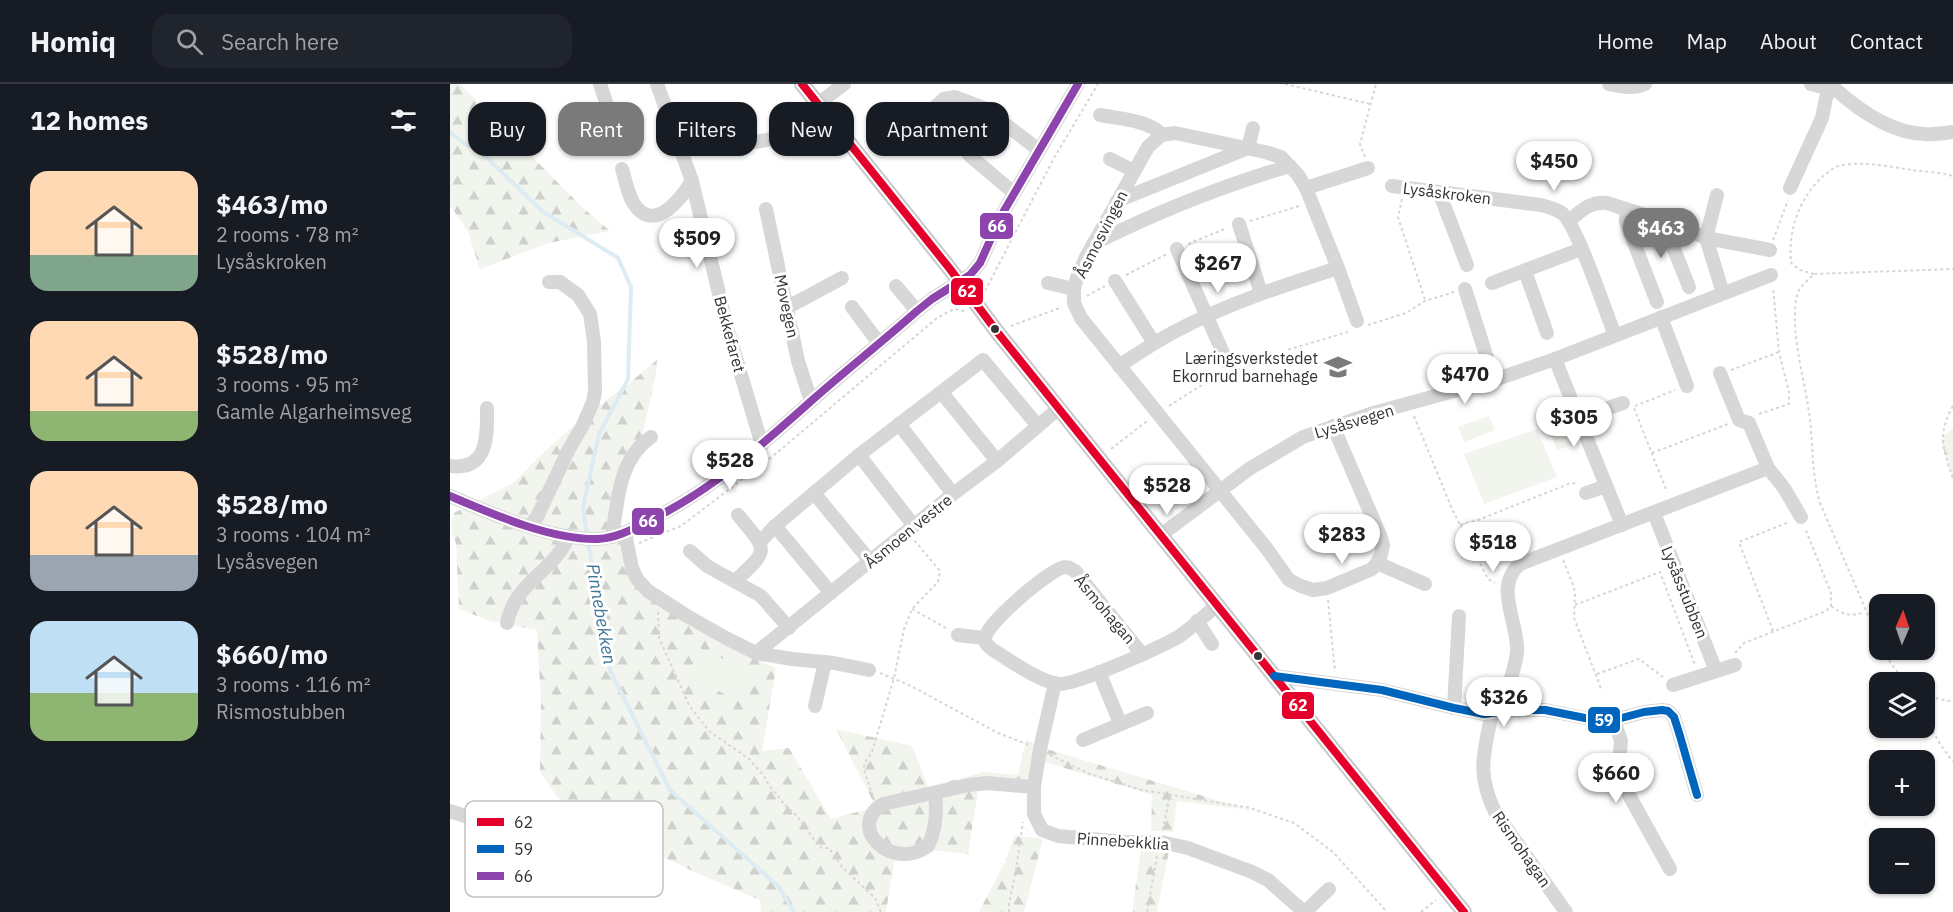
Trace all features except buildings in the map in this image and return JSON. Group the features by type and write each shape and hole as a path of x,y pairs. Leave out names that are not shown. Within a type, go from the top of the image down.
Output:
{"main road":[{"path":"802,84 816,102"},
{"path":"854,150 961,282 998,333 1464,912"}],"street":[{"path":"600,84 605,102"},
{"name":"Bekkefaret","path":"657,84 692,182 728,331 762,445"},
{"path":"821,102 844,84"},
{"path":"450,496 489,513 530,526 568,536 597,539 619,535 666,512 710,486 762,445 917,311 970,275 985,257 1001,216 1077,84"},
{"path":"1609,84 1622,87 1638,87 1645,84"},
{"path":"1811,84 1822,87 1832,85"},
{"path":"1832,85 1847,100 1892,127 1927,135 1953,132"},
{"path":"1790,188 1822,118 1826,98 1832,85"},
{"path":"941,102 944,99 955,98 967,102"},
{"path":"1100,115 1149,125 1156,128 1161,135 1175,134 1277,155 1290,166 1306,188 1338,268 1355,327"},
{"path":"1009,127 1039,150"},
{"path":"1248,148 1253,128"},
{"name":"Åsmosvingen","path":"1074,296 1086,257 1093,244 1148,147 1161,135"},
{"path":"1117,201 1248,148"},
{"path":"970,156 1014,193"},
{"path":"1110,159 1134,171"},
{"path":"1093,244 1191,199 1247,178 1290,166"},
{"path":"1306,188 1368,168"},
{"path":"621,169 634,205 638,210 650,215 663,213 692,182"},
{"name":"Lysåskroken","path":"1398,187 1541,205 1562,213 1569,221"},
{"path":"1439,192 1467,265"},
{"path":"1718,195 1706,238 1723,293"},
{"path":"1615,336 1569,221 1589,204 1606,203 1669,223 1706,238 1770,250"},
{"name":"Movegen","path":"766,209 788,307 791,361 811,401"},
{"path":"1626,210 1626,222 1657,302"},
{"path":"1669,223 1670,239 1689,286"},
{"path":"1239,224 1261,293"},
{"path":"1177,249 1227,362"},
{"path":"1492,283 1581,249"},
{"path":"1119,366 1154,343 1207,316 1261,293 1338,268"},
{"path":"1524,271 1547,333"},
{"name":"Lysåsvegen","path":"1161,536 1218,491 1273,453 1303,437 1333,426 1494,380 1556,359 1771,275"},
{"path":"788,307 842,278"},
{"path":"1115,281 1154,343"},
{"path":"530,526 537,517 582,427 595,392 594,341 590,314 578,295 560,282 549,282"},
{"path":"1048,284 1074,296 1081,318 1267,549 1289,580 1313,590 1327,588 1372,569 1381,555 1383,545 1333,426"},
{"path":"896,286 917,311"},
{"path":"1465,289 1494,380"},
{"path":"852,307 879,343"},
{"path":"1661,317 1687,386"},
{"path":"1556,359 1622,525"},
{"path":"760,542 775,526 859,455 983,360 1038,426"},
{"path":"1720,374 1739,420 1749,423 1767,468 1784,488 1801,517"},
{"path":"942,393 997,461"},
{"path":"1579,418 1623,402"},
{"path":"450,466 467,465 480,456 487,432 487,408"},
{"name":"Åsmoen vestre","path":"756,653 997,461 1059,408"},
{"path":"899,424 953,494"},
{"path":"651,437 643,442 627,463 621,477 619,535 635,576 648,591 726,638 756,653 869,670"},
{"path":"859,455 911,529"},
{"path":"1499,712 1505,700 1516,659 1517,648 1507,591 1508,579 1512,570 1520,564 1767,468"},
{"path":"1586,493 1606,486"},
{"path":"814,493 870,561"},
{"name":"Lysåsstubben","path":"1654,513 1716,671"},
{"path":"735,581 758,560 761,554 760,542 738,515"},
{"path":"775,526 831,593"},
{"path":"507,623 510,609 517,596 564,547 568,536"},
{"path":"690,551 708,566 761,596 789,628"},
{"path":"1377,563 1425,584"},
{"name":"Åsmohagan","path":"984,638 987,630 1000,616 1055,571 1066,567 1075,571 1142,654"},
{"name":"Åsmohagan","path":"1055,683 1076,682 1174,639 1218,604"},
{"path":"1454,708 1459,616"},
{"path":"1197,621 1212,644"},
{"path":"958,635 984,638 993,650 1055,683"},
{"path":"815,706 825,662"},
{"path":"1673,685 1734,664"},
{"path":"1099,672 1120,723"},
{"path":"1274,675 1382,690 1484,714 1545,710 1595,720 1614,720 1644,712 1668,711 1674,717 1697,795"},
{"name":"Pinnebekklia","path":"1055,683 1034,788 1033,808 1035,818 1042,830 1050,834 1125,842 1168,843 1188,848 1268,880 1305,912 1329,889"},
{"name":"Rismohagan","path":"1499,712 1482,763 1486,794 1495,812 1566,912"},
{"path":"1083,740 1147,713"},
{"path":"1614,720 1621,741 1620,779 1670,869"},
{"path":"935,793 936,806 931,839 924,849 911,854 888,852 876,842 869,827 870,819 878,807 883,804 969,785 986,783 1034,788"},
{"path":"450,812 465,817"}],"path":[{"path":"984,293 1054,158 1098,84"},
{"path":"1286,84 1370,104"},
{"path":"1368,168 1360,144 1376,84"},
{"path":"1070,97 1085,107"},
{"path":"1953,176 1862,164 1842,165 1828,172 1814,185 1801,205 1793,226 1789,248 1791,262 1800,270 1814,274 1953,269"},
{"path":"1398,187 1398,217 1425,300"},
{"path":"1770,250 1787,205 1790,188"},
{"path":"1814,274 1797,292 1795,312 1810,421 1814,483 1820,503 1869,620"},
{"path":"1652,453 1789,404 1789,392 1779,352 1771,275"},
{"path":"1099,459 1157,413 1200,386 1287,350 1406,313 1425,300 1465,289"},
{"path":"998,333 1074,296"},
{"path":"1720,374 1779,352"},
{"path":"1672,506 1634,406 1687,386"},
{"path":"1409,404 1460,525 1488,579 1507,591"},
{"path":"1953,406 1945,421 1942,440 1953,479"},
{"path":"1460,525 1570,483 1578,483 1586,493"},
{"path":"1734,664 1734,654 1744,644 1826,611 1831,606 1831,593 1801,517 1739,542 1773,631"},
{"path":"878,807 865,774 864,764 872,752 894,678 904,629 912,609 938,582 940,571 911,529"},
{"path":"1558,549 1574,587 1574,618 1602,691"},
{"path":"1575,605 1660,572 1699,676"},
{"path":"1327,588 1336,683"},
{"path":"655,595 659,618 659,638 689,705 709,731 748,759 764,776 814,841 822,848 829,848 842,867 874,898 881,912"},
{"path":"1831,606 1843,615 1850,616 1865,611"},
{"path":"912,609 958,635"},
{"path":"1597,674 1639,659 1673,685"},
{"path":"869,670 894,678 998,733 1040,749 1090,774 1142,790 1250,808 1294,823 1333,852 1388,912"},
{"path":"1935,698 1953,700"},
{"path":"1935,735 1953,762"},
{"path":"1009,912 1023,822"},
{"path":"1421,912 1447,891"}],"green space":[{"path":"450,84 460,84 478,102 468,102 468,156 531,156 583,208 610,231 549,243 480,269 468,232 450,205"},
{"path":"657,360 640,445 610,535 630,536 637,581 755,659 776,668 762,751 789,748 831,819 876,807 836,729 912,746 928,787 984,772 1018,775 1026,740 1043,748 1250,810 1177,801 1173,832 1151,831 1152,795 1035,759 1031,788 979,785 968,854 924,849 895,857 886,912 761,912 760,900 663,857 663,801 560,801 540,772 541,702 537,630 490,621 459,609 456,543 451,528 452,521 454,513 513,483 581,419"},
{"path":"1489,416 1495,430 1464,442 1458,427"},
{"path":"1953,427 1953,479 1941,440"},
{"path":"1537,429 1557,477 1484,504 1464,454"},
{"path":"1568,431 1573,445 1557,450 1551,435"},
{"path":"700,648 752,673 739,701 687,676"},
{"path":"1015,835 1043,839 1024,912 979,912 1005,862"},
{"path":"1141,849 1169,851 1157,912 1132,912"}],"waterway":[{"name":"Pinnebekken","path":"450,132 465,144 478,149 542,211 618,258 631,287 628,379 599,434 583,507 587,534"},
{"name":"Pinnebekken","path":"588,542 610,670 670,790 778,886 794,912"}],"transit line":[{"name":"62","path":"802,84 950,269 998,333 1464,912"},
{"name":"66","path":"450,496 542,531 598,539 631,530 694,496 753,452 932,299 970,275 980,263 1001,216 1078,84"},
{"name":"59","path":"1274,676 1382,690 1484,714 1515,710 1545,710 1595,720 1614,720 1644,712 1668,711 1674,717 1697,795"}],"place":[{"name":"Læringsverkstedet Ekornrud barnehage","path":"1338,367"}]}
